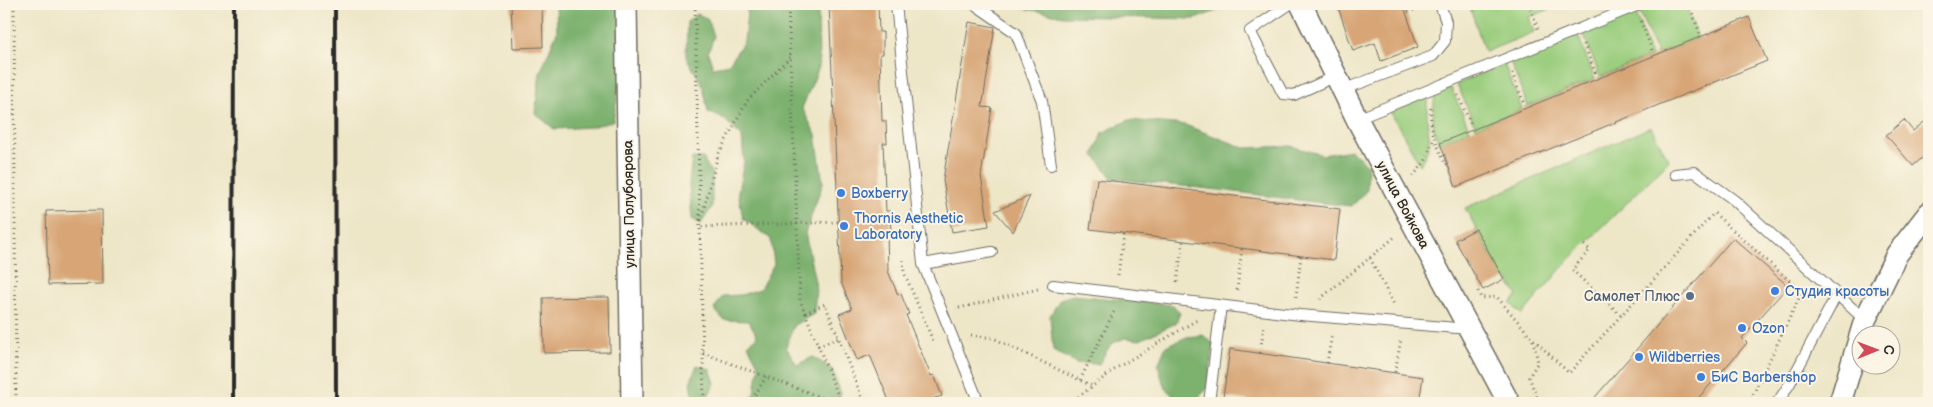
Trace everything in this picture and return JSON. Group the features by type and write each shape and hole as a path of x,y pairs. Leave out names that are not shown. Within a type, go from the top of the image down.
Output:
{"street":[{"name":"улица Полубоярова","path":"626,4 632,403"},
{"name":"улица Войкова","path":"1301,4 1357,119 1509,403"},
{"path":"1840,403 1865,320 1897,254 1929,213"}],"lane":[{"path":"896,4 923,264 979,403"},
{"path":"974,4 1016,34 1042,101 1051,165"},
{"path":"1290,4 1250,31 1283,94 1294,95 1433,56 1445,41 1446,22 1440,4"},
{"path":"1357,119 1638,5"},
{"path":"1675,174 1695,172 1734,200 1865,320"},
{"path":"923,264 992,252"},
{"path":"1053,285 1297,315 1469,329"},
{"path":"1776,403 1788,385 1837,294"},
{"path":"1209,403 1221,306"}],"path":[{"path":"14,4 16,403"},
{"path":"696,4 704,403"},
{"path":"788,4 800,300 841,403"},
{"path":"1529,4 1542,44"},
{"path":"1689,4 1700,34"},
{"path":"1638,5 1653,53"},
{"path":"1408,12 1422,7"},
{"path":"1579,29 1597,77"},
{"path":"699,227 718,155 747,101 790,57"},
{"path":"1506,58 1525,106"},
{"path":"1451,81 1472,127"},
{"path":"1432,89 1430,120 1434,139 1447,164"},
{"path":"1409,168 1414,176 1424,162 1434,139"},
{"path":"1477,290 1482,298 1497,297 1533,339 1569,373 1714,213 1802,292 1751,399 1747,403"},
{"path":"699,227 838,222"},
{"path":"1080,380 1119,294 1124,234"},
{"path":"1297,315 1397,235"},
{"path":"1175,301 1183,241"},
{"path":"1584,245 1590,250 1572,270 1622,316"},
{"path":"1234,308 1242,248"},
{"path":"1297,315 1301,256"},
{"path":"1370,258 1403,324 1395,372"},
{"path":"922,316 1053,285"},
{"path":"805,313 825,304 864,403"},
{"path":"1070,403 1135,356 1221,306"},
{"path":"1260,353 1266,311"},
{"path":"1327,363 1334,318"},
{"path":"950,333 993,338 1092,386"},
{"path":"818,346 838,338"},
{"path":"1533,339 1538,362 1528,377 1539,403"},
{"path":"703,354 836,403"},
{"path":"750,403 766,377"}],"green space":[{"path":"556,4 621,4 621,77 613,121 591,127 554,129 535,113 540,73 557,32"},
{"path":"748,4 815,4 818,10 819,67 802,108 816,135 823,183 805,233 816,287 814,314 794,325 786,347 797,365 813,357 832,369 841,393 836,403 748,403 755,392 759,366 748,345 757,336 749,321 724,320 714,309 723,296 741,295 760,289 774,264 771,239 743,218 738,191 744,162 742,137 724,119 708,112 703,86 686,57 687,22 697,14 707,18 714,36 708,53 713,67 729,64 744,41"},
{"path":"1003,4 1235,4 1195,19 1063,16"},
{"path":"1469,4 1564,4 1529,17 1534,32 1485,52"},
{"path":"1648,4 1685,4 1698,38 1657,54 1638,8"},
{"path":"1634,9 1651,56 1600,77 1582,30"},
{"path":"1577,33 1595,79 1528,106 1510,61"},
{"path":"1504,64 1522,109 1476,128 1457,84"},
{"path":"1451,88 1470,130 1440,143 1433,125 1435,92"},
{"path":"1427,94 1429,142 1427,152 1420,165 1389,109"},
{"path":"1129,120 1185,125 1245,148 1291,146 1323,155 1351,150 1368,165 1367,190 1352,206 1112,178 1094,155 1102,133"},
{"path":"1651,127 1669,161 1565,264 1522,315 1510,303 1518,296 1506,278 1504,279 1465,208"},
{"path":"692,158 703,158 712,174 712,207 701,224 692,219 689,184"},
{"path":"1073,295 1173,305 1180,313 1176,323 1140,340 1125,338 1111,344 1099,364 1076,363 1053,350 1050,316 1060,299"},
{"path":"1203,335 1214,345 1207,389 1195,401 1179,403 1164,386 1158,365 1166,346 1187,337"},
{"path":"697,365 710,369 715,383 706,400 694,400 690,383"}],"building":[{"path":"511,4 542,4 543,47 513,48"},
{"path":"829,4 878,4 879,32 883,32 883,54 880,54 882,121 886,121 887,143 883,143 886,211 890,211 891,232 887,232 888,271 898,295 901,294 909,314 906,315 931,376 934,375 942,396 935,398 937,403 890,403 870,355 857,360 839,314 852,309 841,282"},
{"path":"1337,4 1403,4 1418,47 1381,61 1375,43 1353,51"},
{"path":"1749,17 1767,61 1456,187 1440,143"},
{"path":"969,22 995,27 982,107 992,108 981,176 989,226 952,232 943,180"},
{"path":"1929,118 1929,152 1913,166 1886,135 1904,120 1913,131"},
{"path":"1097,179 1340,209 1334,260 1090,229"},
{"path":"1030,196 1013,232 995,211"},
{"path":"102,210 103,284 48,285 46,211"},
{"path":"1476,229 1504,279 1483,290 1455,240"},
{"path":"1733,238 1788,286 1742,338 1747,343 1694,403 1590,403"},
{"path":"609,297 610,352 544,353 543,298"},
{"path":"1230,349 1423,377 1419,403 1265,403 1223,397"}],"railway":[{"path":"233,403 234,4"},
{"path":"335,4 336,403"}],"place":[{"name":"Boxberry","path":"841,193"},
{"name":"Thornis Aesthetic Laboratory","path":"844,226"},
{"name":"Студия красоты","path":"1775,291"},
{"name":"Самолет Плюс","path":"1690,296"},
{"name":"Ozon","path":"1742,328"},
{"name":"Wildberries","path":"1639,357"},
{"name":"БиС Barbershop","path":"1701,377"}]}
